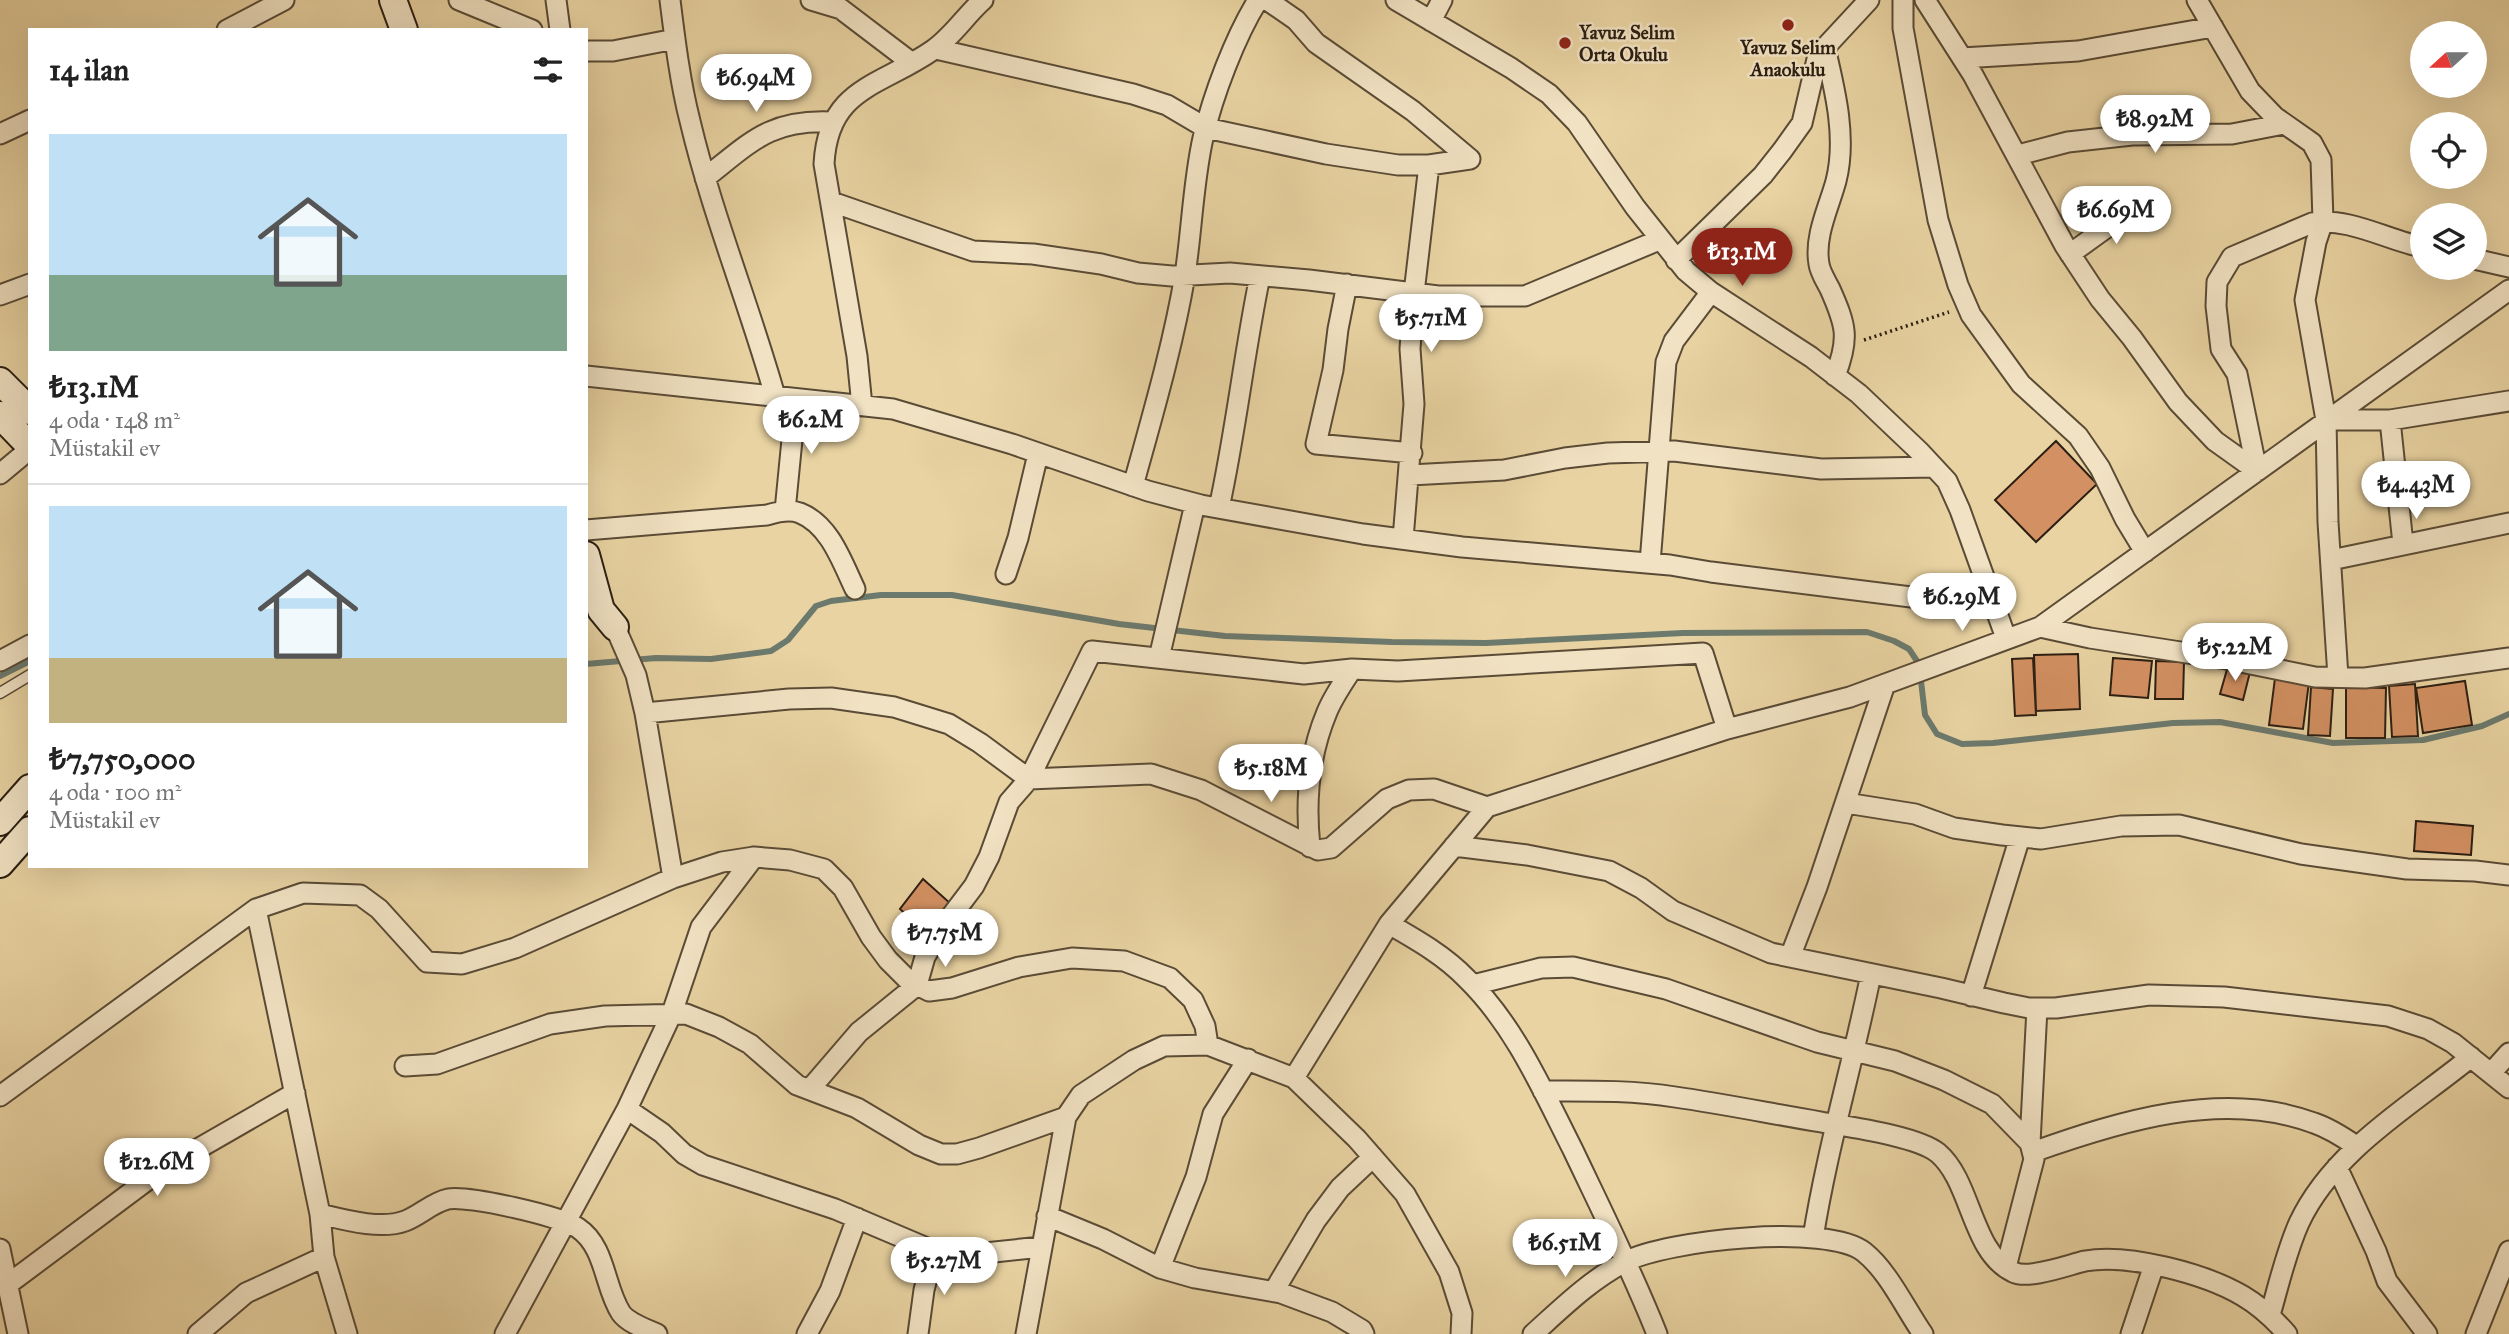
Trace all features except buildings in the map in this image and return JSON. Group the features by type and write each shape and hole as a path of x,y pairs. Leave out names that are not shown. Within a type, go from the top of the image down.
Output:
{"main road":[{"path":"393,0 403,28"},
{"path":"0,381 28,409"},
{"path":"0,415 28,446"},
{"path":"588,563 601,614"},
{"path":"0,822 28,790"},
{"path":"0,864 28,832"}],"street":[{"path":"231,28 284,0"},
{"path":"458,0 527,28"},
{"path":"556,0 560,28"},
{"path":"670,0 689,119 705,178 775,396"},
{"path":"811,0 841,9 912,63"},
{"path":"862,406 857,356 824,164 825,140 832,122 852,96 936,49 983,0"},
{"path":"1133,486 1159,394 1184,276 1206,128 1244,22 1258,0"},
{"path":"936,49 1133,94 1167,105 1206,128 1326,154 1398,165 1429,165 1470,159 1413,111 1316,43 1296,20 1267,0"},
{"path":"1396,0 1511,68 1549,94 1577,123 1676,260 1711,292 1859,394 1934,467 1947,481 1960,510 2006,638"},
{"path":"1431,21 1442,0"},
{"path":"1676,260 1763,175 1802,123 1818,55 1869,0"},
{"path":"1903,0 1903,28 1930,182 1938,220 1967,306 2021,384 2078,436 2100,468 2145,552"},
{"path":"1925,0 1962,58 2018,155 2070,254 2099,299 2132,338 2178,402 2215,442 2257,471"},
{"path":"2197,0 2250,92 2284,124 2312,143 2321,160 2323,221 2316,242 2305,300 2326,420 2328,522 2337,677"},
{"path":"1962,58 2078,51 2213,27"},
{"path":"588,51 612,51 675,39"},
{"path":"1825,48 1837,96 1839,146 1837,179 1821,225 1819,265 1846,330 1842,357 1835,376"},
{"path":"0,134 28,121"},
{"path":"705,178 760,134 781,126 808,121 832,122"},
{"path":"2018,155 2068,142 2132,135 2232,134 2284,124"},
{"path":"1403,539 1414,404 1410,349 1429,165"},
{"path":"832,202 973,251 1033,254 1101,264 1138,274 1184,276 1219,273 1260,276 1438,296 1525,296 1660,240"},
{"path":"2070,254 2106,228 2146,209"},
{"path":"2257,471 2237,373 2221,349 2216,306 2217,282 2232,257 2288,232 2323,221 2342,223 2410,243"},
{"path":"2487,261 2509,267"},
{"path":"1219,508 1260,276"},
{"path":"1347,284 1333,370 1316,444 1412,453"},
{"path":"0,295 28,285"},
{"path":"1294,1078 1389,924 1487,807 1727,729 1850,697 2040,627 2509,290"},
{"path":"1650,563 1666,362 1674,341 1711,292"},
{"path":"588,376 893,410 1195,504 1403,539 1462,547 1650,563 1935,600 1993,603"},
{"path":"786,511 796,398"},
{"path":"2326,420 2390,420 2509,401"},
{"path":"2390,420 2403,544"},
{"path":"0,474 28,450"},
{"path":"1410,475 1504,470 1587,456 1660,451 1821,469 1934,467"},
{"path":"1006,574 1018,538 1038,454"},
{"path":"1161,650 1195,504"},
{"path":"588,530 786,511 800,513 826,532 855,589"},
{"path":"2331,560 2509,523"},
{"path":"601,614 636,675 673,878"},
{"path":"2040,627 2315,677 2365,678 2509,658"},
{"path":"0,662 28,646"},
{"path":"810,1089 859,1032 917,985 925,957 940,931 974,886 989,857 1009,802 1029,779 1092,651 1161,650 1304,674 1352,668 1398,671 1703,653 1727,729"},
{"path":"1310,847 1306,813 1315,746 1327,710 1352,668"},
{"path":"1790,957 1846,803 1885,684"},
{"path":"645,713 789,699 831,698 894,707 948,724 980,743 1029,779 1151,774 1201,790 1318,850 1331,848 1387,799 1409,790 1434,789 1487,807"},
{"path":"1846,803 1914,814 1954,828 2041,839 2121,826 2179,825 2301,854 2407,869 2509,875"},
{"path":"1971,996 2020,836"},
{"path":"1454,846 1527,855 1609,871 1642,888 1673,911 1770,953 2004,1003 2056,1008 2149,995 2224,997 2388,1016 2428,1029 2454,1043 2509,1088"},
{"path":"505,1334 627,1109 672,1013 701,927 754,857"},
{"path":"0,1096 256,909 303,893 360,895 379,909 427,962 462,964 515,948 673,878 722,862 754,857 790,860 824,869 843,888 871,937 888,960 909,981 929,992 952,988 1019,967 1072,958 1124,961 1170,978 1193,1000 1205,1026 1208,1045"},
{"path":"256,909 320,1214 324,1257 347,1334"},
{"path":"1389,924 1433,950 1473,985 1517,1044 1543,1091 1626,1261 1657,1334"},
{"path":"1473,985 1541,968 1573,967 1666,989 1817,1042 1895,1061 1975,1094 1992,1104 2031,1148"},
{"path":"1812,1238 1822,1177 1855,1051 1871,974"},
{"path":"2006,1267 2034,1159 2031,1148 2037,1008"},
{"path":"405,1066 437,1064 550,1024 605,1016 686,1014 719,1027 750,1044 797,1085 857,1108 919,1145 941,1154 957,1154 979,1148 1066,1117"},
{"path":"1026,1334 1066,1117 1082,1095 1134,1060 1164,1046 1208,1045 1294,1078 1373,1157 1405,1194 1449,1272 1462,1313 1461,1334"},
{"path":"2491,1073 2509,1054"},
{"path":"2270,1315 2300,1222 2337,1167 2356,1146 2471,1057"},
{"path":"1160,1268 1196,1177 1213,1114 1248,1059"},
{"path":"1543,1091 1612,1091 1674,1097 1836,1125 1924,1145 1939,1154 1958,1180 1982,1237 1998,1262 2015,1274 2048,1272 2088,1261 2126,1261 2154,1265 2215,1283 2243,1296 2270,1315 2287,1334"},
{"path":"7,1285 161,1170 295,1093"},
{"path":"2031,1148 2160,1115 2229,1108 2274,1112 2314,1122 2356,1146"},
{"path":"627,1109 702,1165 857,1218 934,1251 985,1253 1041,1247"},
{"path":"1274,1291 1316,1220 1340,1188 1373,1157"},
{"path":"2337,1167 2387,1280 2427,1334"},
{"path":"320,1214 366,1224 403,1222 448,1199 487,1202 566,1222 579,1228 590,1241 604,1267 621,1314 657,1334"},
{"path":"1047,1216 1160,1268 1195,1278 1274,1291 1332,1312 1362,1330 1363,1334"},
{"path":"807,1334 830,1291 857,1218"},
{"path":"1533,1334 1587,1286 1626,1261 1660,1249 1714,1241 1812,1238 1845,1243 1862,1251 1883,1270 1923,1334"},
{"path":"0,1249 18,1334"},
{"path":"918,1334 924,1290 934,1251"},
{"path":"198,1334 246,1293 324,1257"},
{"path":"2476,1334 2507,1264"},
{"path":"2131,1334 2154,1265"}],"lane":[{"path":"0,693 28,676"}],"path":[{"path":"1844,343 1884,334 1967,306"}],"waterway":[{"path":"588,664 656,658 711,659 771,651 788,640 816,606 831,601 881,595 952,595 1119,624 1225,636 1486,643 1683,633 1867,632 1909,649 1919,664 1925,715 1937,734 1962,744 2173,723 2220,722 2333,743 2423,740 2482,726 2509,714"},
{"path":"0,676 28,662"}],"place":[{"name":"Yavuz Selim Anaokulu","path":"1788,25"},
{"name":"Yavuz Selim Orta Okulu","path":"1565,43"}]}
